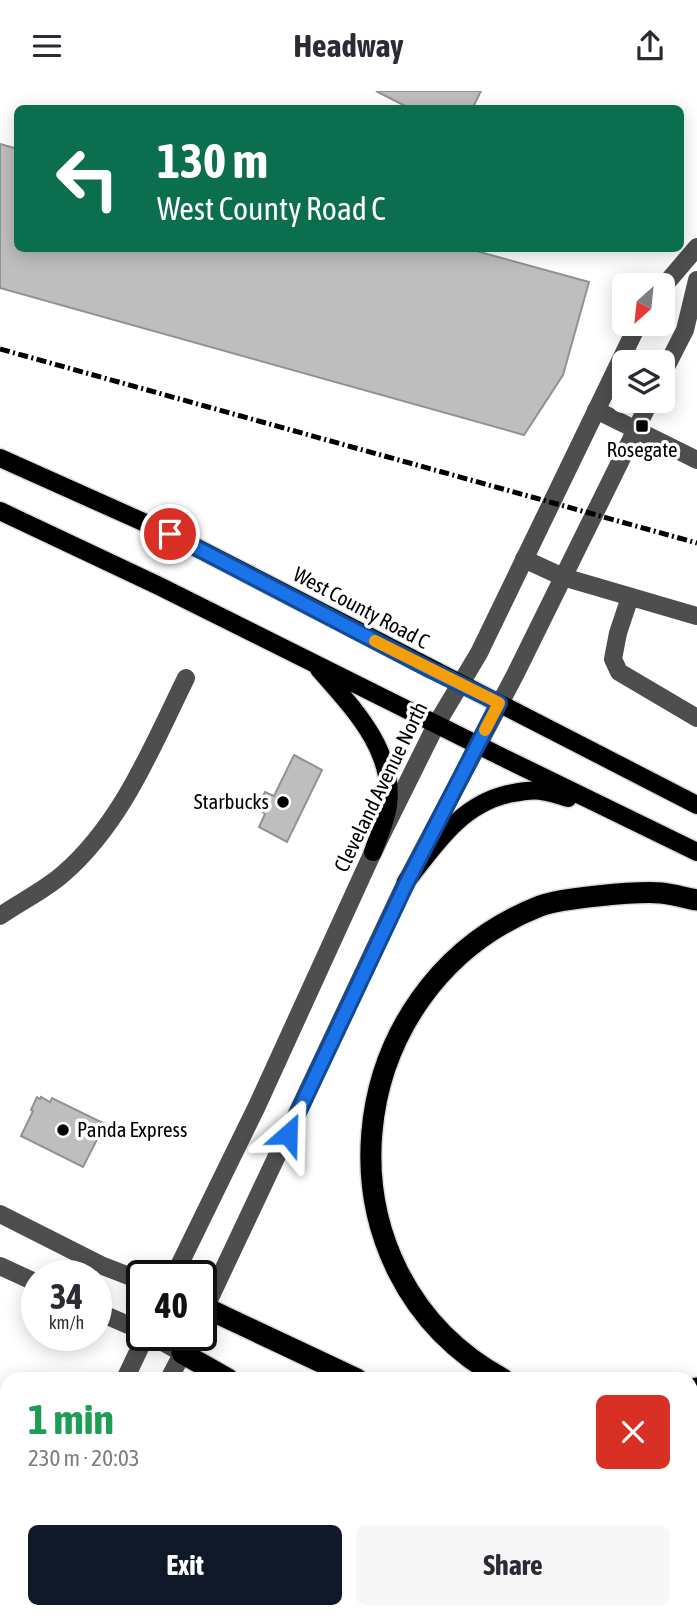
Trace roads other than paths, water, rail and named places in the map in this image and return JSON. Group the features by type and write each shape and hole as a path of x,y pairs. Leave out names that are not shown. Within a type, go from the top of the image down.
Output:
{"highway":[{"path":"490,1372 453,1345 428,1318 407,1288 391,1256 379,1218 372,1179 370,1139 375,1100 386,1061 400,1029 449,965 480,940 511,920 542,905 595,897 659,893 697,900"},
{"path":"217,1316 341,1372"},
{"path":"195,1351 220,1372"}],"main road":[{"name":"West County Road C","path":"0,458 170,534 697,805"},
{"path":"0,511 137,575 697,852"},
{"path":"314,664 355,711 377,746 387,770 388,805 373,852"},
{"path":"407,882 444,832 468,811 489,799 540,790 603,807"}],"street":[{"path":"675,273 697,247"},
{"path":"675,350 685,330 697,280"},
{"name":"Cleveland Avenue North","path":"182,1260 257,1106 373,852 437,723 479,653 632,336"},
{"path":"596,410 697,460"},
{"path":"217,1281 407,882 644,413"},
{"path":"524,559 563,577 697,616"},
{"path":"630,597 618,633 613,660 619,672 697,718"},
{"path":"0,916 62,876 96,842 132,786 186,678"},
{"path":"0,1214 126,1274"},
{"path":"0,1266 21,1276"},
{"path":"128,1372 139,1351"},
{"path":"173,1372 183,1351"}],"railway":[{"path":"0,349 697,543"}],"place":[{"name":"Rosegate","path":"642,426"},
{"name":"Starbucks","path":"283,802"},
{"name":"Panda Express","path":"63,1130"}]}
